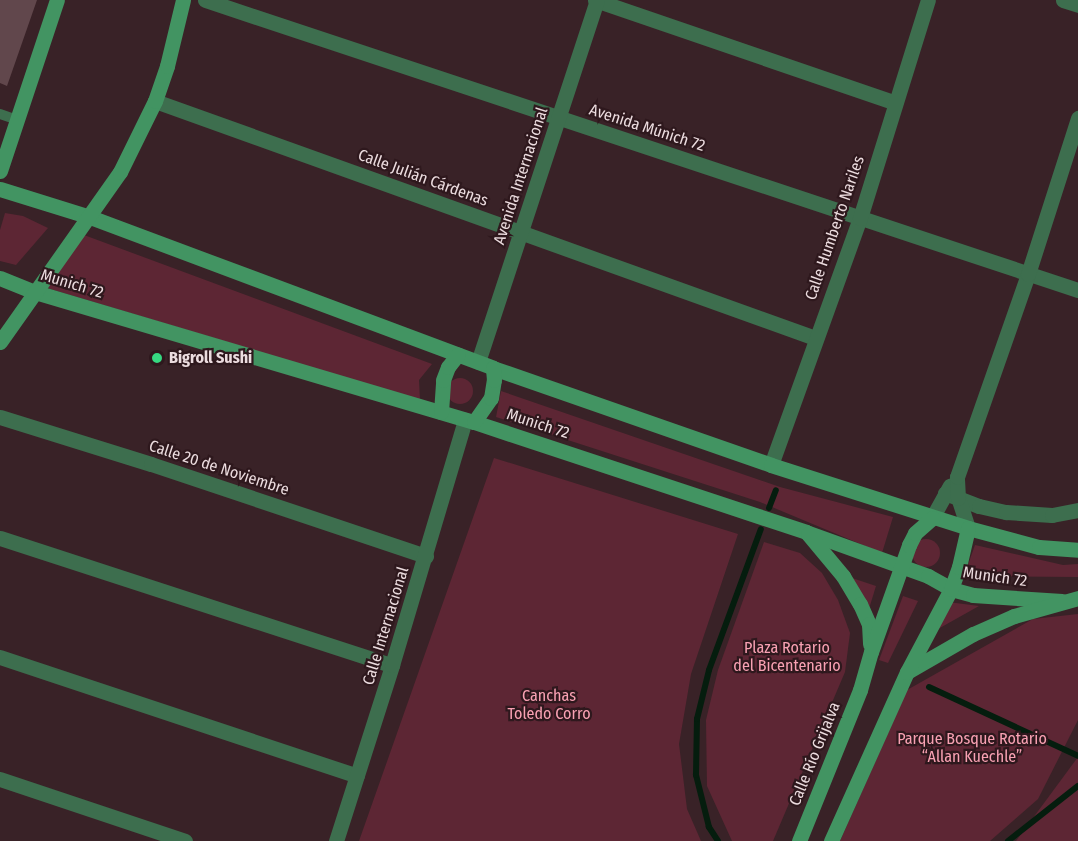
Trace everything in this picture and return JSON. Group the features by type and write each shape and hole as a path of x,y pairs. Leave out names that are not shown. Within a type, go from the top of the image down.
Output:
{"main road":[{"path":"0,171 57,0"},
{"path":"0,342 120,172 155,101 167,66 183,0"},
{"path":"0,189 90,217 485,365 771,465 968,528 1039,547 1078,550"},
{"name":"Munich 72","path":"0,278 35,292 441,411 806,532 928,576 951,589 993,598 1062,601"},
{"path":"441,411 443,380 458,354"},
{"path":"470,421 491,398 494,380 485,365"},
{"name":"Calle Río Grijalva","path":"799,841 860,690 901,566 915,533 932,518"},
{"path":"831,841 907,672 951,589 968,528"},
{"path":"806,532 843,576 860,604 869,624 871,652"},
{"path":"907,672 973,634 1014,616 1078,598"}],"street":[{"name":"Avenida Múnich 72","path":"205,0 1078,290"},
{"name":"Avenida Internacional","path":"485,365 521,233 596,0"},
{"path":"596,0 895,104"},
{"name":"Calle Humberto Nariles","path":"771,465 860,218 928,0"},
{"path":"1063,0 1078,5"},
{"name":"Calle Julián Cárdenas","path":"155,101 815,338"},
{"path":"932,518 952,495 1028,274 1078,118"},
{"name":"Calle 20 de Noviembre","path":"0,417 151,464 426,556"},
{"name":"Calle Internacional","path":"336,841 470,421"},
{"path":"952,495 979,506 1028,515 1052,515 1078,510"},
{"path":"952,495 968,528"},
{"path":"0,538 392,666"},
{"path":"0,657 357,776"},
{"path":"0,779 185,841"}],"lane":[{"path":"0,114 17,120"}],"green space":[{"path":"5,213 23,216 48,228 16,265 0,261 0,230"},
{"path":"84,235 432,364 419,380 420,400 47,288"},
{"path":"460,378 470,381 473,391 470,401 460,404 450,401 447,391 450,381"},
{"path":"501,391 780,487 893,517 882,553 760,502 496,417"},
{"name":"Canchas Toledo Corro","path":"494,458 738,534 691,674 679,744 687,809 701,841 359,841"},
{"path":"926,539 936,543 940,553 936,563 926,567 916,563 912,553 916,543"},
{"name":"Plaza Rotario del Bicentenario","path":"764,542 800,553 822,573 838,600 850,633 845,672 773,841 732,841 707,786 706,720 718,670"},
{"path":"975,545 1063,565 1078,564 1078,577 964,576"},
{"path":"849,577 876,586 868,612"},
{"path":"903,596 918,601 888,663 879,660"},
{"path":"948,602 979,606 938,629"},
{"name":"Parque Bosque Rotario “Allan Kuechle”","path":"1078,614 1078,720 1038,799 990,841 840,841 907,690 1033,619"},
{"path":"1078,757 1078,841 1016,841"}],"building":[{"path":"0,0 37,0 7,86 0,83"}],"waterway":[{"path":"769,508 776,490"},
{"path":"718,841 709,827 696,775 697,719 709,670 761,529"},
{"path":"929,687 1078,756"},
{"path":"1008,841 1078,786"}],"place":[{"name":"Bigroll Sushi","path":"157,358"}]}
